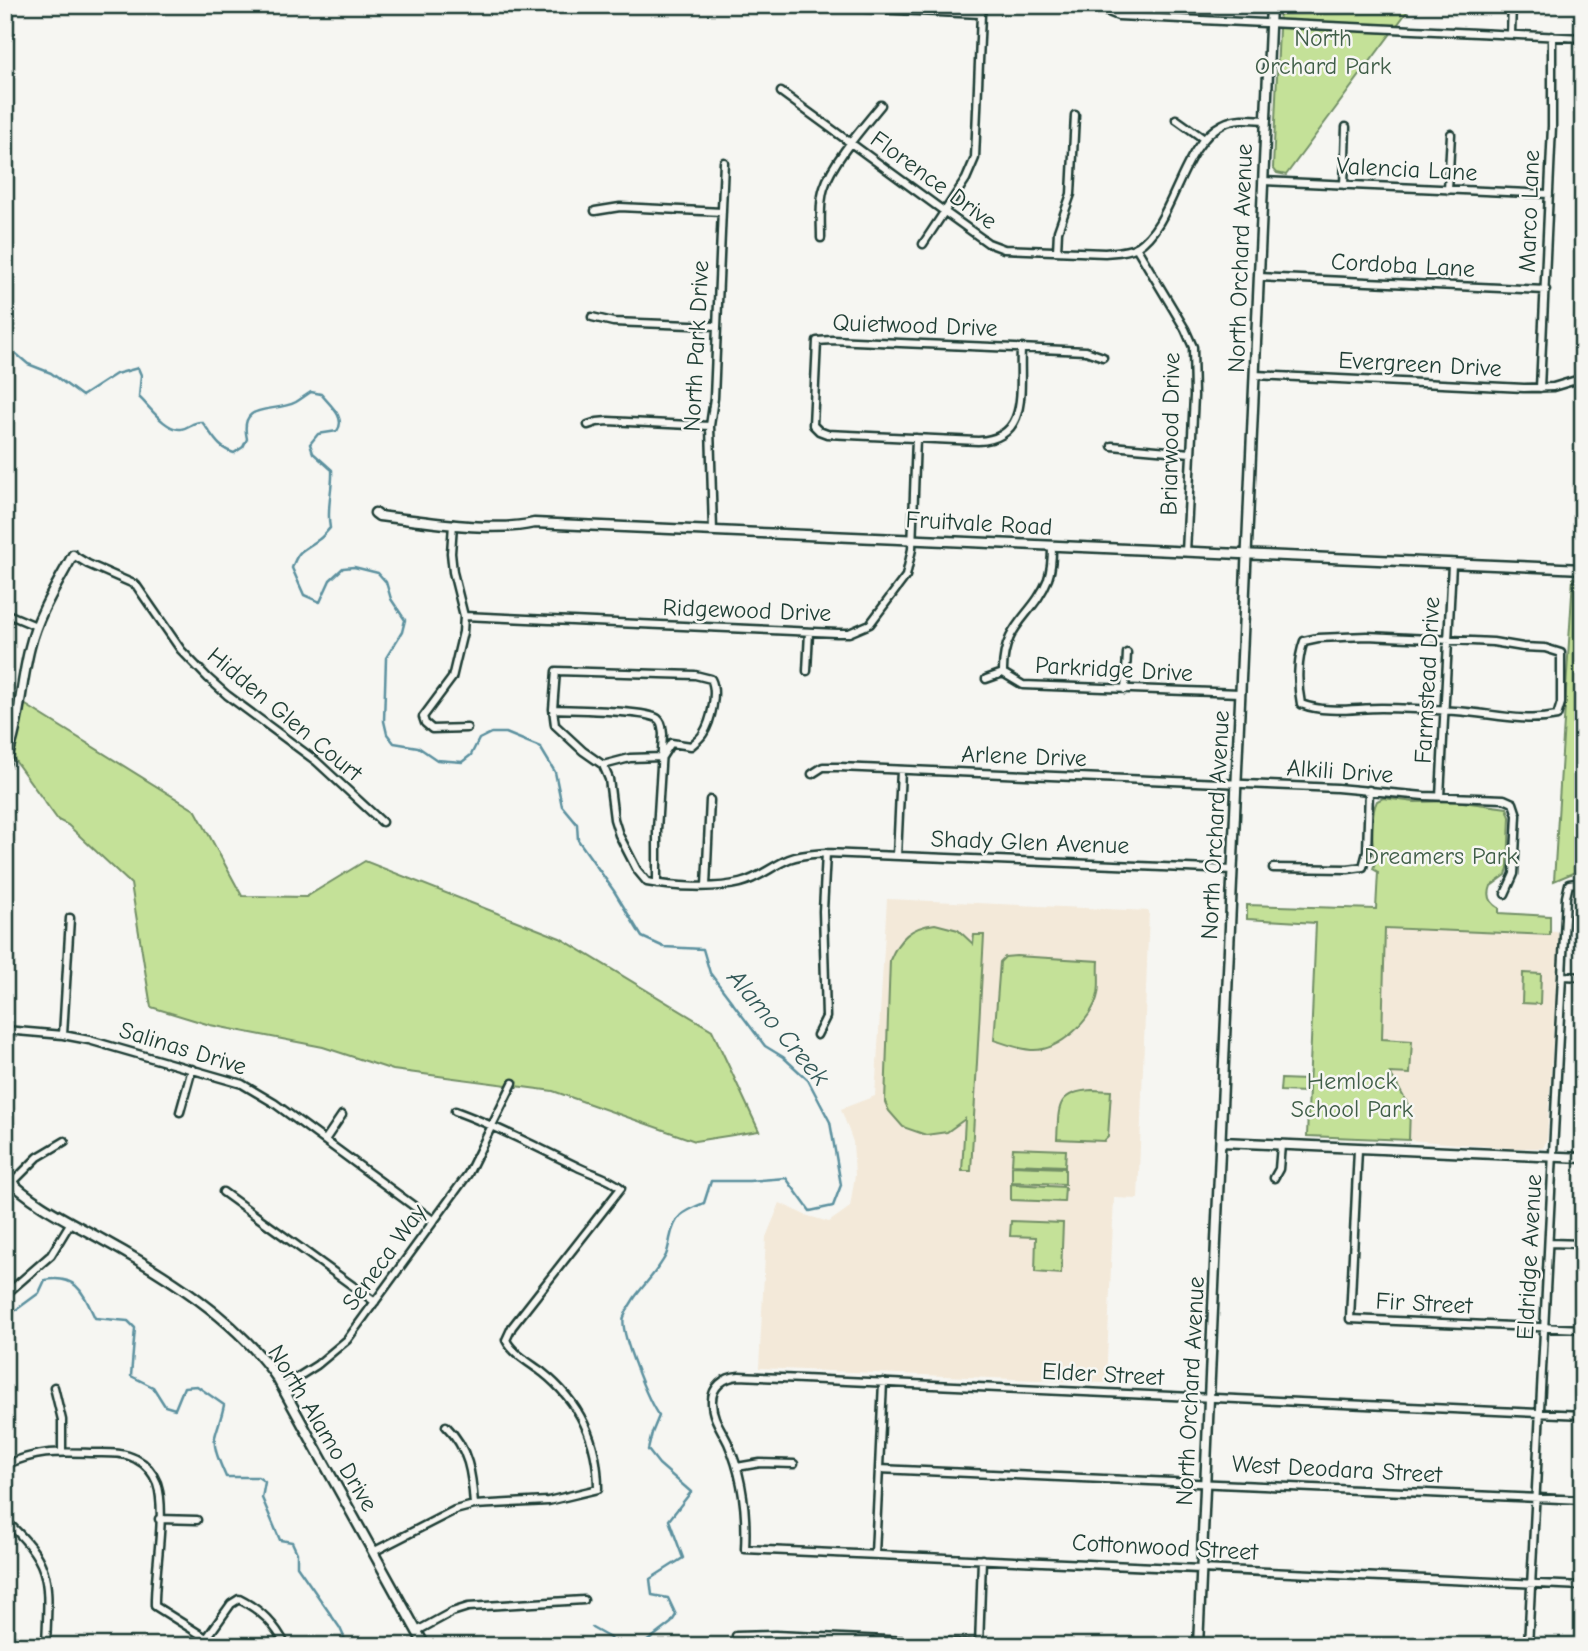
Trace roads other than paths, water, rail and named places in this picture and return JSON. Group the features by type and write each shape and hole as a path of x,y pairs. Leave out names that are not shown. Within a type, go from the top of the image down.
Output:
{"street":[{"path":"922,244 966,179 975,158 981,14 984,5"},
{"path":"1092,5 1118,16 1583,37"},
{"name":"North Orchard Avenue","path":"1198,1646 1271,5"},
{"path":"1511,33 1512,5"},
{"path":"831,7 981,14"},
{"name":"Marco Lane","path":"1540,388 1552,126 1552,36"},
{"name":"Florence Drive","path":"781,92 997,247 1105,253 1136,247"},
{"path":"821,238 823,190 851,144 881,105"},
{"path":"1057,251 1058,231 1071,194 1075,115"},
{"path":"1176,119 1204,139"},
{"path":"1136,247 1154,229 1204,139 1214,129 1234,120 1266,120"},
{"path":"1344,185 1346,127"},
{"path":"1448,190 1451,134"},
{"name":"North Park Drive","path":"713,531 710,426 714,398 724,162"},
{"name":"Valencia Lane","path":"1263,181 1549,194"},
{"path":"595,211 620,207 722,212"},
{"name":"Briarwood Drive","path":"1136,247 1194,347 1186,552"},
{"name":"Cordoba Lane","path":"1259,277 1546,290"},
{"path":"592,317 613,321 716,326"},
{"name":"Quietwood Drive","path":"817,341 1021,349 1019,411 1009,431 1000,437 985,440 916,438 827,433 816,429 813,418 817,341"},
{"path":"1021,349 1086,351 1104,357"},
{"name":"Evergreen Drive","path":"1255,375 1540,388 1583,378"},
{"path":"588,425 608,421 710,426"},
{"name":"Ridgewood Drive","path":"464,616 849,633 870,624 906,576 911,560 916,438"},
{"path":"1112,446 1191,453"},
{"name":"Fruitvale Road","path":"374,513 379,516 453,524 523,526 534,523 1583,569"},
{"path":"453,524 453,572 464,616 452,678 423,717 432,729 467,728"},
{"name":"Parkridge Drive","path":"1052,546 1048,579 1006,642 1003,673 1010,679 1023,685 1240,693"},
{"path":"5,763 19,716 24,672 36,625 73,555"},
{"name":"Hidden Glen Court","path":"73,555 136,585 181,650 208,678 316,761 382,822"},
{"name":"Farmstead Drive","path":"1440,797 1452,564"},
{"path":"5,613 36,625"},
{"path":"807,671 809,632"},
{"path":"1367,636 1448,640 1493,642 1545,648 1561,653 1561,703 1558,716 1544,719 1380,708 1326,709 1301,704 1298,692 1300,652 1304,641 1367,636"},
{"path":"1125,690 1127,653"},
{"path":"553,709 641,714 656,717 662,723 657,884 648,883 637,870 619,835 609,779 603,765 555,725 553,709 556,671 695,675 711,679 714,685 713,697 702,736 691,746 671,743 662,757"},
{"path":"986,679 1003,673"},
{"path":"603,765 630,758 662,757"},
{"name":"Arlene Drive","path":"811,774 823,767 1236,784"},
{"path":"897,856 901,770"},
{"name":"Alkili Drive","path":"1236,784 1504,799 1513,803 1517,815 1514,874 1504,894"},
{"path":"1273,868 1363,867 1367,852 1369,790"},
{"path":"706,886 710,800"},
{"path":"817,1035 826,1017 823,911 826,853"},
{"name":"Shady Glen Avenue","path":"657,884 706,886 739,883 786,860 826,853 1233,870"},
{"name":"Eldridge Avenue","path":"1528,1646 1567,890 1569,884 1583,882"},
{"path":"63,1035 70,918"},
{"path":"1564,976 1583,977"},
{"name":"Salinas Drive","path":"5,1030 89,1040 192,1069 254,1090 434,1221"},
{"path":"180,1112 192,1069"},
{"name":"Seneca Way","path":"282,1387 334,1352 347,1340 468,1174 513,1083"},
{"path":"373,1552 455,1510 474,1505 531,1503 598,1489 592,1442 586,1424 575,1406 558,1385 514,1350 506,1340 512,1327 621,1188 548,1151 455,1111"},
{"path":"325,1140 342,1115"},
{"path":"8,1179 65,1141"},
{"path":"1221,1142 1583,1158"},
{"path":"1275,1178 1279,1169 1281,1145"},
{"name":"Fir Street","path":"1358,1149 1350,1319 1583,1329"},
{"name":"North Alamo Drive","path":"8,1179 33,1200 179,1288 219,1317 257,1351 282,1387 425,1646"},
{"path":"223,1192 375,1302"},
{"path":"5,1295 51,1255 71,1222"},
{"path":"1549,1242 1583,1244"},
{"name":"Elder Street","path":"737,1467 713,1412 713,1394 723,1380 735,1376 1583,1415"},
{"path":"875,1554 883,1382"},
{"path":"54,1387 62,1420 62,1452"},
{"path":"446,1426 461,1441 471,1477 474,1505"},
{"path":"5,1465 29,1454 62,1452 117,1453 137,1459 145,1465 156,1482 160,1503 155,1606 180,1619 206,1638"},
{"path":"737,1467 760,1463 794,1464"},
{"name":"Cottonwood Street","path":"737,1467 745,1508 745,1549 1583,1586"},
{"name":"West Deodara Street","path":"879,1469 1583,1500"},
{"path":"159,1519 197,1520"},
{"path":"5,1520 32,1545 43,1569 48,1594 46,1646"},
{"path":"979,1645 982,1559"},
{"path":"201,1646 231,1604 239,1600 258,1609 277,1628 286,1646"},
{"path":"417,1631 452,1612 468,1607 584,1600"},
{"path":"736,1636 808,1636 1021,1646"},
{"path":"807,1646 808,1636"}],"waterway":[{"name":"Alamo Creek","path":"5,324 14,352 28,364 51,373 82,396 116,374 138,368 141,375 139,397 164,422 175,429 202,422 219,444 234,453 243,447 247,439 248,418 253,413 296,402 311,392 321,394 336,411 340,421 337,431 318,434 310,444 313,453 332,470 330,528 320,539 299,553 292,568 304,595 320,602 330,580 343,568 354,567 378,573 386,582 391,599 405,620 402,632 386,658 384,721 387,734 394,743 418,747 437,760 462,762 471,755 479,739 491,733 506,733 540,747 555,772 562,806 577,824 578,840 642,937 664,947 703,949 710,973 765,1046 783,1057 808,1080 830,1122 841,1185 833,1206 810,1211 786,1178 711,1181 704,1203 677,1219 666,1255 624,1317 630,1351 659,1416 648,1450 659,1464 691,1492 669,1520 683,1558 650,1579 652,1595 668,1598 676,1615 671,1623 641,1646"},
{"name":"Alamo Creek","path":"5,1318 39,1293 45,1280 65,1280 78,1287 95,1318 128,1321 135,1328 131,1376 153,1387 165,1406 175,1409 184,1387 197,1386 224,1405 215,1444 226,1477 258,1477 265,1482 262,1498 280,1540 292,1542 297,1553 297,1566 340,1628 348,1646"},
{"path":"592,1628 610,1638 613,1646"}],"park label":[{"name":"North Orchard Park","path":"1323,52"},
{"name":"Dreamers Park","path":"1441,856"},
{"name":"Hemlock School Park","path":"1352,1095"}]}
